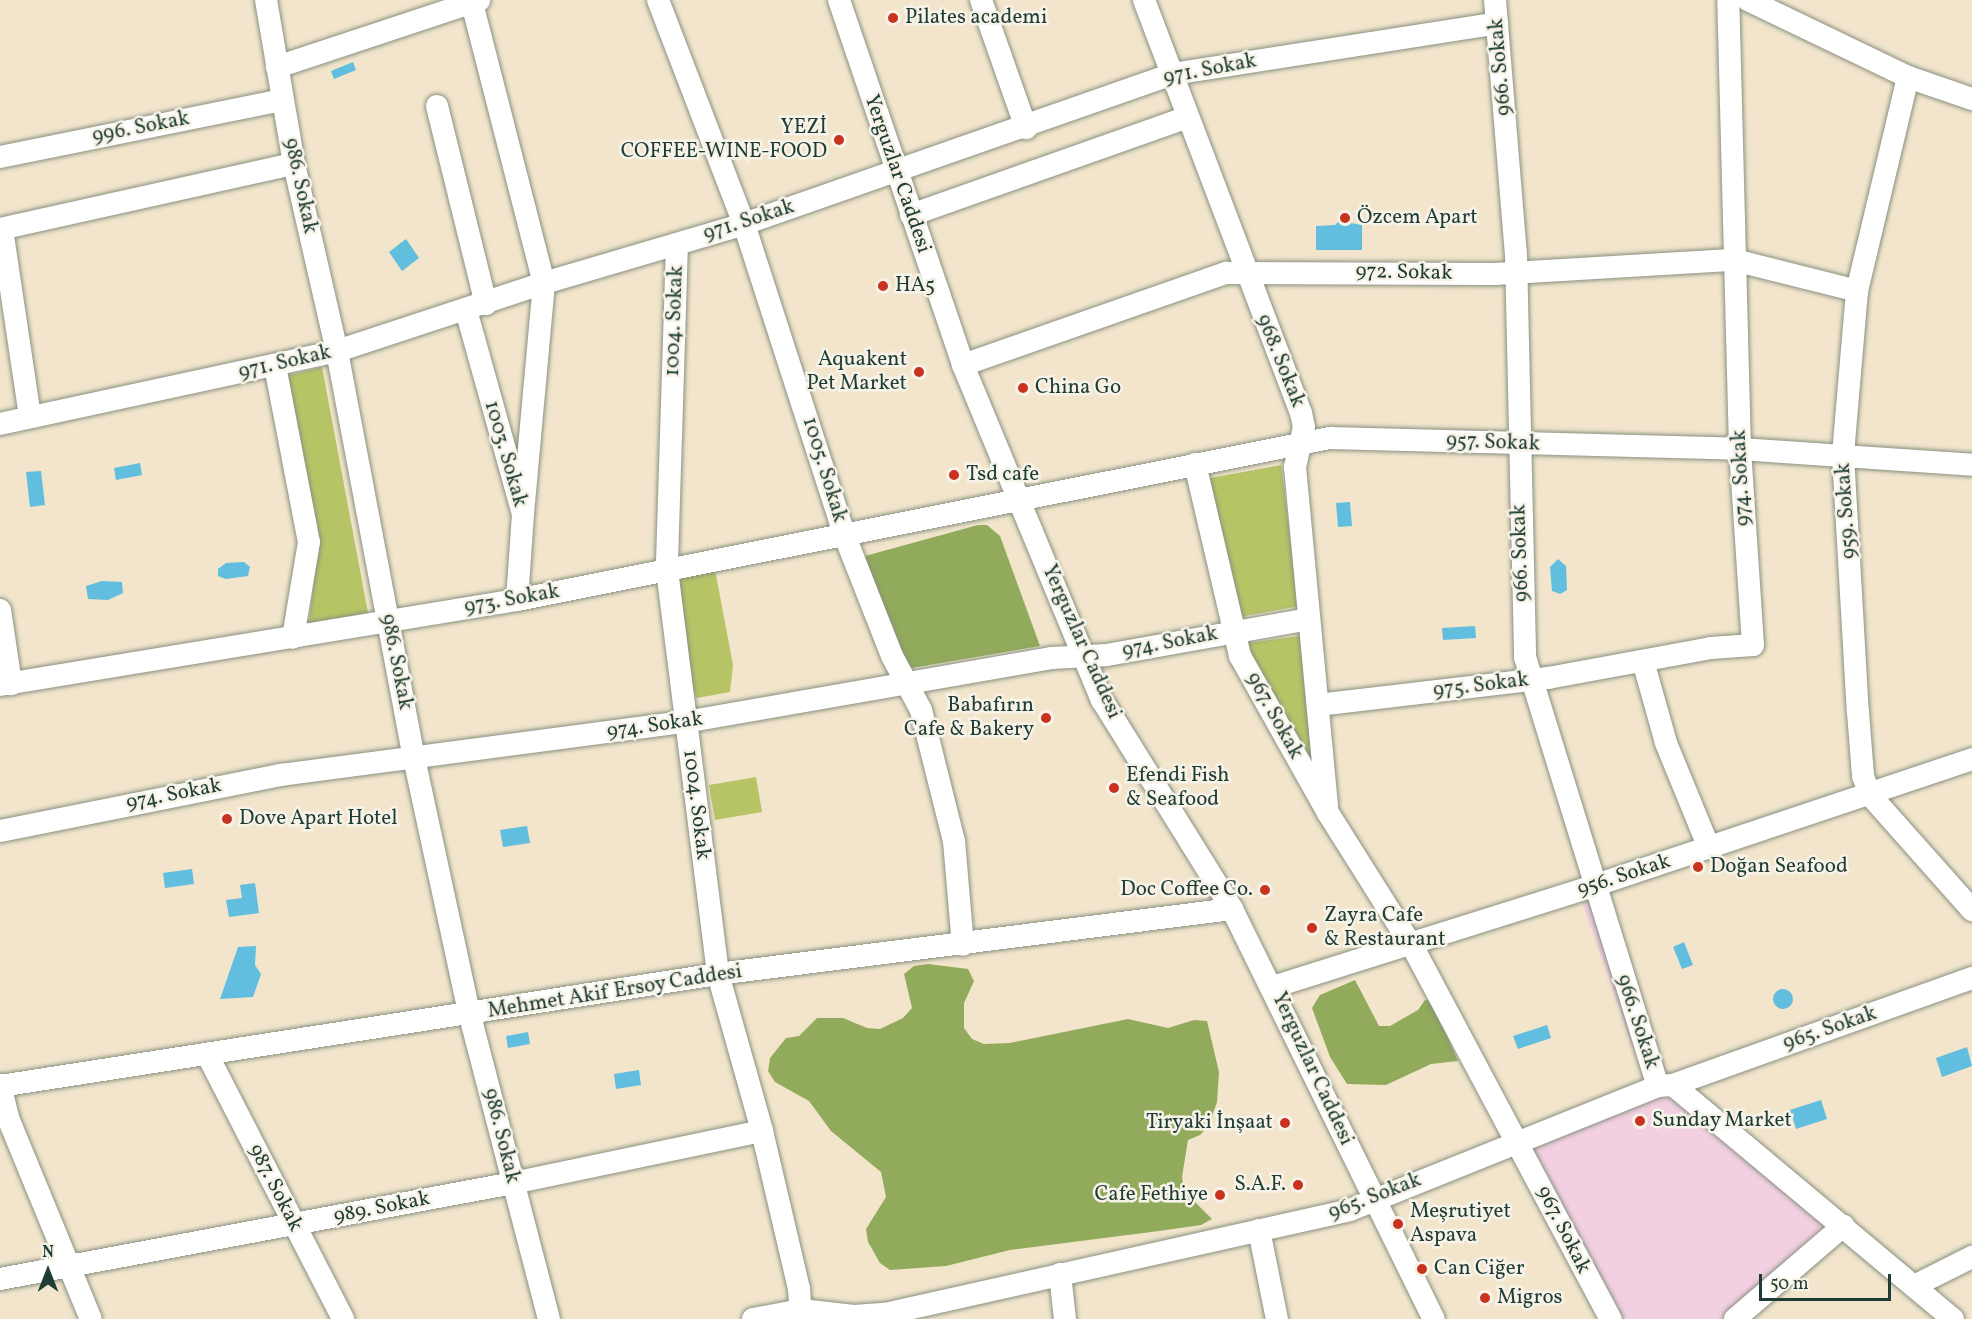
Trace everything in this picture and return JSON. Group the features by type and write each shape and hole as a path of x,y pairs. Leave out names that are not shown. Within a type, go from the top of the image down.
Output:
{"street":[{"name":"986. Sokak","path":"266,0 294,164 337,351 414,758 470,1016 549,1319"},
{"name":"1005. Sokak","path":"658,0 744,224 843,534 892,656 921,710 954,841 963,945"},
{"path":"839,0 848,29"},
{"path":"843,0 848,29"},
{"path":"981,0 1026,128"},
{"name":"968. Sokak","path":"1144,0 1244,272 1301,413 1302,444 1295,467 1328,813"},
{"name":"966. Sokak","path":"1495,0 1516,271 1523,638 1531,681 1593,886 1666,1086 1843,1226 1953,1319"},
{"name":"974. Sokak","path":"1643,661 1711,648 1753,645 1740,449 1728,0"},
{"path":"1748,0 1908,77 1972,99"},
{"path":"277,66 476,2 544,283 523,514"},
{"name":"971. Sokak","path":"0,424 337,351 544,283 744,224 895,170 1026,128 1173,74 1497,23"},
{"name":"Yerguzlar Caddesi","path":"848,29 963,365 1021,502 1082,656 1102,700 1232,909 1274,987 1374,1200 1434,1319"},
{"name":"959. Sokak","path":"1908,77 1857,291 1843,455 1863,776 1870,795 1972,910"},
{"name":"996. Sokak","path":"0,157 282,100"},
{"name":"1003. Sokak","path":"437,106 476,307 523,514 518,600"},
{"path":"911,215 1186,117"},
{"path":"30,417 1,229 294,164"},
{"name":"1004. Sokak","path":"677,244 667,570 718,974 762,1131 799,1289 801,1315"},
{"name":"972. Sokak","path":"963,365 1226,273 1516,271 1734,260 1857,291"},
{"path":"275,366 309,542 293,639"},
{"name":"957. Sokak","path":"1021,502 1195,464 1302,444 1361,437 1518,445 1740,449 1972,465"},
{"name":"967. Sokak","path":"1195,464 1240,656 1328,813 1411,945 1611,1319"},
{"name":"973. Sokak","path":"5,684 293,639 518,600 843,534 1021,502"},
{"path":"0,610 5,684"},
{"name":"974. Sokak","path":"0,831 281,775 685,722 1082,656 1107,655 1309,619"},
{"path":"1643,661 1666,743 1709,848"},
{"name":"975. Sokak","path":"1318,705 1531,681 1643,661"},
{"name":"956. Sokak","path":"1274,987 1321,969 1411,945 1593,886 1972,759"},
{"name":"Mehmet Akif Ersoy Caddesi","path":"0,1085 470,1016 718,974 963,945 1232,909"},
{"name":"965. Sokak","path":"753,1319 801,1315 866,1317 1334,1215 1516,1142 1666,1086 1972,978"},
{"name":"987. Sokak","path":"208,1056 343,1319"},
{"path":"0,1085 8,1118 65,1265 91,1319"},
{"name":"989. Sokak","path":"0,1279 65,1265 295,1225 513,1183 762,1131"},
{"path":"1735,1319 1843,1226"},
{"path":"1259,1230 1277,1319"},
{"path":"1914,1286 1972,1257"},
{"path":"1060,1274 1065,1319"}],"shaded area":[{"name":"Sunday Market","path":"1603,893 1669,1077 1846,1220 1739,1319 1598,1319 1502,1138 1646,1085 1581,900"}],"green space":[{"path":"322,367 368,613 309,623 318,544 286,376"},
{"path":"1281,465 1299,606 1239,617 1210,478"},
{"path":"978,525 987,525 1000,536 1040,646 906,669 865,556"},
{"path":"715,570 733,665 730,692 697,698 691,687 675,578"},
{"path":"1300,636 1312,761 1241,644"},
{"path":"756,777 762,812 715,820 709,785"},
{"path":"928,964 968,969 974,981 964,1003 964,1028 972,1039 984,1044 1010,1043 1128,1019 1168,1028 1194,1020 1207,1021 1219,1072 1217,1102 1209,1125 1200,1135 1188,1140 1182,1177 1184,1191 1212,1219 1201,1225 1010,1250 946,1266 890,1270 880,1263 868,1242 866,1229 886,1197 881,1172 831,1131 809,1101 775,1082 768,1071 770,1058 786,1038 799,1036 817,1018 843,1018 867,1028 880,1029 903,1018 912,1008 904,974 914,966"},
{"path":"1355,980 1379,1026 1390,1026 1418,1010 1425,1000 1432,1001 1458,1061 1431,1064 1386,1085 1347,1084 1330,1057 1312,1008 1320,995"}],"water":[{"path":"353,62 356,70 334,79 331,71"},
{"path":"1339,221 1362,225 1362,250 1316,250 1316,226 1335,225"},
{"path":"406,239 419,258 402,271 389,252"},
{"path":"140,463 142,475 116,480 114,468"},
{"path":"41,471 45,505 30,507 26,472"},
{"path":"1350,502 1352,526 1338,527 1336,503"},
{"path":"1558,559 1566,566 1567,590 1560,594 1552,591 1550,567"},
{"path":"244,562 250,567 248,576 226,579 218,576 218,569 226,563"},
{"path":"102,581 122,582 123,593 108,600 88,599 86,586"},
{"path":"1475,626 1476,638 1443,640 1442,628"},
{"path":"527,826 530,843 503,847 500,830"},
{"path":"192,869 194,884 165,888 163,873"},
{"path":"255,883 259,913 229,917 226,900 242,898 240,885"},
{"path":"1684,942 1693,965 1682,969 1673,947"},
{"path":"256,946 255,965 261,974 253,997 220,999 238,947"},
{"path":"1783,989 1790,992 1793,999 1790,1006 1783,1009 1776,1006 1773,999 1776,992"},
{"path":"1547,1025 1551,1038 1518,1049 1513,1036"},
{"path":"528,1032 530,1044 508,1048 506,1036"},
{"path":"1967,1047 1972,1066 1942,1077 1936,1058"},
{"path":"639,1070 641,1085 616,1089 614,1074"},
{"path":"1821,1100 1827,1119 1796,1129 1790,1110"}],"place":[{"name":"Pilates academi","path":"893,18"},
{"name":"YEZİ COFFEE-WINE-FOOD","path":"839,140"},
{"name":"Özcem Apart","path":"1345,218"},
{"name":"HA5","path":"883,286"},
{"name":"Aquakent Pet Market","path":"919,372"},
{"name":"China Go","path":"1023,388"},
{"name":"Tsd cafe","path":"954,475"},
{"name":"Babafırın Cafe & Bakery","path":"1046,718"},
{"name":"Efendi Fish & Seafood","path":"1114,788"},
{"name":"Dove Apart Hotel","path":"227,819"},
{"name":"Doğan Seafood","path":"1698,867"},
{"name":"Doc Coffee Co.","path":"1265,890"},
{"name":"Zayra Cafe & Restaurant","path":"1312,928"},
{"name":"Sunday Market","path":"1640,1121"},
{"name":"Tiryaki İnşaat","path":"1285,1123"},
{"name":"S.A.F.","path":"1298,1185"},
{"name":"Cafe Fethiye","path":"1220,1195"},
{"name":"Meşrutiyet Aspava","path":"1398,1224"},
{"name":"Can Ciğer","path":"1422,1269"},
{"name":"Migros","path":"1485,1298"}]}
